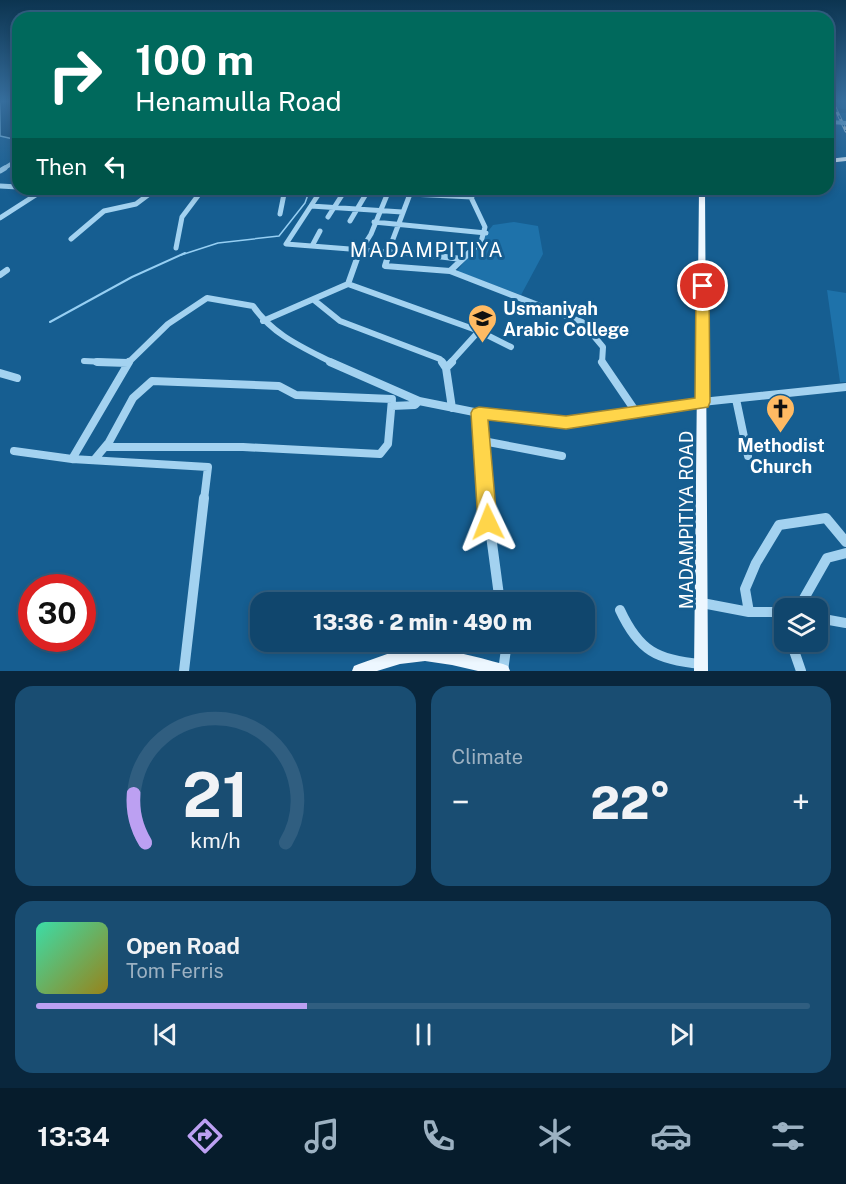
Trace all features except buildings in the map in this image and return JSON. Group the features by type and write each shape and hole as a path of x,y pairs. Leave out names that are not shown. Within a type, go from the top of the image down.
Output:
{"main road":[{"name":"MADAMPITIYA ROAD","path":"701,668 702,195"},
{"path":"359,671 402,656 430,656 462,660 503,671"}],"street":[{"path":"0,171 10,164"},
{"path":"0,218 36,195"},
{"path":"71,239 104,211 136,204 148,195"},
{"path":"176,248 182,217 199,195"},
{"path":"280,214 284,195"},
{"path":"318,195 286,244 390,251 462,260"},
{"path":"328,217 342,195"},
{"path":"350,221 365,195"},
{"path":"348,284 354,261 387,195"},
{"path":"393,238 410,195"},
{"path":"431,195 472,197 487,226 486,233 450,270"},
{"path":"311,206 402,212"},
{"path":"374,222 486,233"},
{"path":"312,246 320,231"},
{"path":"390,251 385,266 450,270 582,322 603,347 602,363 636,412"},
{"path":"0,275 7,270"},
{"path":"263,321 348,284 479,331 511,347"},
{"path":"72,459 128,363 168,324 207,298 253,306 263,321 282,336 340,367 419,401 479,413 566,423 702,402 846,387"},
{"path":"314,300 340,321 440,359 446,368 452,408"},
{"path":"446,368 479,331"},
{"path":"84,361 128,363"},
{"path":"0,373 17,378"},
{"path":"94,460 106,447 138,392 146,383 152,381 279,386 296,395 389,398 392,406 387,449 380,454 243,447 106,447"},
{"path":"736,399 748,456"},
{"path":"392,406 415,405 419,401"},
{"path":"479,413 488,522 498,592"},
{"path":"483,441 562,456"},
{"path":"14,451 72,459 208,467 184,671"},
{"path":"749,612 745,589 756,563 778,525 826,518 846,542"},
{"path":"804,598 827,558 846,553"},
{"path":"702,603 749,612 774,612"},
{"path":"620,610 629,628 649,651 661,659 701,668"},
{"path":"828,620 846,623"},
{"path":"503,671 506,652"},
{"path":"794,652 801,671"}],"shaded area":[{"path":"0,132 12,132 12,139 0,136"},
{"path":"514,222 538,226 543,254 521,295 457,271 493,225"},
{"path":"827,290 846,293 846,382 840,382"}],"waterway":[{"path":"181,255 218,243 279,236 305,203 308,195"},
{"path":"50,322 132,277 185,253"}],"place":[{"name":"Usmaniyah Arabic College","path":"482,344"},
{"name":"Methodist Church","path":"781,434"}],"district":[{"name":"MADAMPITIYA","path":"427,250"}],"route":[{"path":"488,522 479,413 566,423 702,402 703,286"}]}
